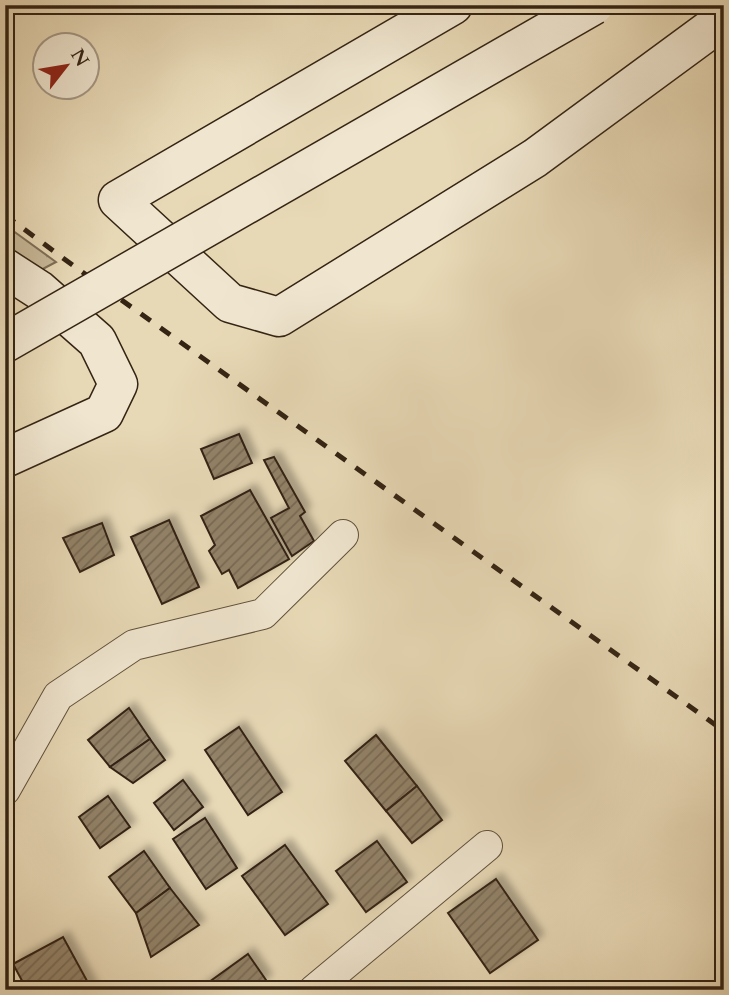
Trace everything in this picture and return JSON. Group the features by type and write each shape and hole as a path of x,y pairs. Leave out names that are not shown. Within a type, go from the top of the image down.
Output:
{"street":[{"path":"453,5 118,200 230,303 279,317 535,158 724,19"},
{"path":"5,343 594,5"},
{"path":"5,268 39,290 97,341 118,384 104,413 5,458"},
{"path":"5,790 58,696 134,645 263,614 343,535"},
{"path":"314,990 487,846"}],"green space":[{"path":"5,225 56,262 39,271 5,246"}],"building":[{"path":"239,434 252,463 214,479 201,449"},
{"path":"274,457 305,512 300,516 314,541 292,556 271,518 289,508 264,460"},
{"path":"250,490 289,559 238,588 229,570 222,574 209,551 215,545 201,516"},
{"path":"169,520 199,587 162,604 131,537"},
{"path":"102,523 114,555 80,572 63,538"},
{"path":"129,708 150,739 110,767 88,740"},
{"path":"239,727 282,792 248,815 205,750"},
{"path":"376,735 417,786 386,811 345,761"},
{"path":"150,739 165,760 133,783 110,767"},
{"path":"183,780 203,807 174,830 154,803"},
{"path":"417,786 442,820 412,843 386,811"},
{"path":"108,796 130,827 100,848 79,817"},
{"path":"205,818 237,868 206,889 173,839"},
{"path":"377,841 407,882 366,912 336,871"},
{"path":"285,845 328,904 285,935 242,876"},
{"path":"144,851 170,888 136,913 109,877"},
{"path":"496,879 538,940 490,973 448,913"},
{"path":"170,888 199,925 151,957 136,913"},
{"path":"63,937 92,990 27,990 13,964"},
{"path":"248,954 266,980 252,990 198,990"}],"railway":[{"path":"5,215 724,731"}]}
